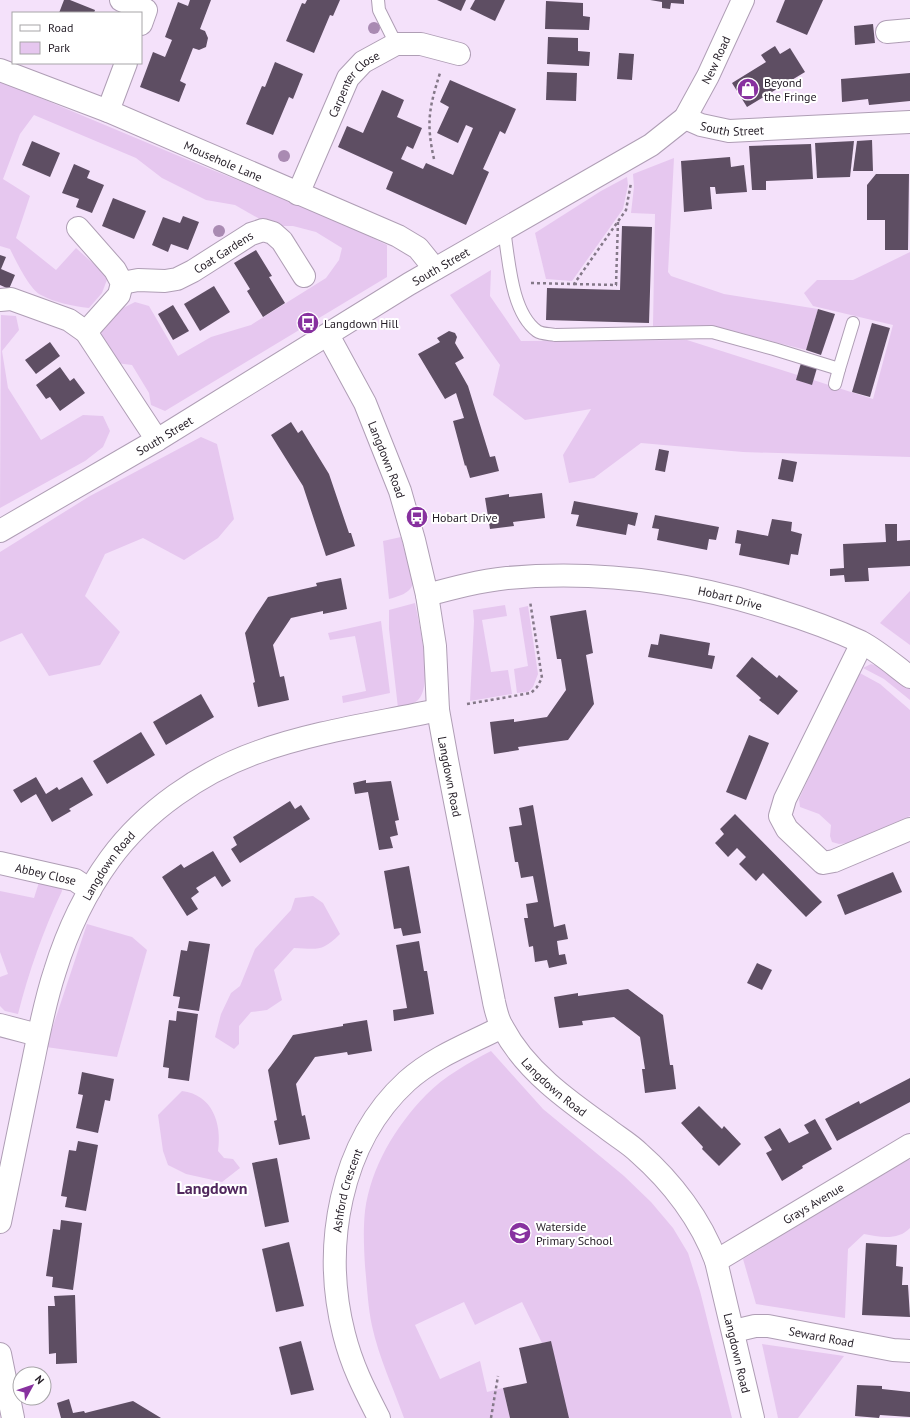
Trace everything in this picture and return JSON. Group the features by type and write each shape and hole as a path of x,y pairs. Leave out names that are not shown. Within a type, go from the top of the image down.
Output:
{"street":[{"path":"121,0 146,12"},
{"name":"New Road","path":"685,118 708,76 743,0"},
{"path":"887,32 910,30"},
{"name":"Carpenter Close","path":"298,194 348,78 363,62 396,44 421,44 453,52"},
{"path":"108,111 126,64"},
{"name":"Mousehole Lane","path":"0,70 108,111 398,236 418,248 435,270"},
{"name":"South Street","path":"0,531 157,440 435,270 650,145 685,118 701,125 729,131 910,122"},
{"path":"78,228 115,270 122,283 119,295 86,332"},
{"name":"Coat Gardens","path":"122,283 138,280 165,281 177,279 193,271 251,234 263,230 273,233 282,241 304,276"},
{"path":"0,300 11,299 69,320 86,332 157,440"},
{"name":"Langdown Road","path":"328,335 365,403 400,491 414,540 427,595 435,646 438,710 488,978 502,1027 514,1046 543,1079 638,1152 658,1171 695,1219 708,1240 716,1261 734,1331 753,1418"},
{"name":"Hobart Drive","path":"427,595 464,585 506,578 567,576 629,579 695,588 751,602 801,618 862,643 910,677"},
{"path":"862,643 785,799 780,816 788,829 812,854 823,863 834,861 910,830"},
{"name":"Langdown Road","path":"0,1222 38,1036 54,972 90,890 110,859 140,826 173,798 212,772 257,752 311,736 438,710"},
{"name":"Abbey Close","path":"0,864 75,880 90,890"},
{"path":"0,1025 38,1036"},
{"name":"Ashford Crescent","path":"379,1418 359,1381 344,1334 340,1313 336,1259 339,1207 344,1185 358,1150 378,1115 406,1082 442,1056 502,1027"},
{"name":"Grays Avenue","path":"716,1261 910,1145"},
{"name":"Seward Road","path":"734,1331 755,1326 768,1326 893,1350 910,1351"},
{"path":"0,1354 13,1418"}],"lane":[{"path":"378,0 379,10 396,44"},
{"path":"504,230 516,300 526,318 538,332 555,335 712,332 840,369"},
{"path":"835,384 853,323"}],"path":[{"path":"434,158 428,133 429,111 453,52"},
{"path":"574,284 626,210 631,184 626,159"},
{"path":"513,283 616,285 618,221"},
{"path":"467,704 531,693 537,687 542,678 530,601"},
{"path":"491,1418 498,1376"}],"green space":[{"path":"0,81 205,167 332,218 387,245 387,277 165,411 151,405 149,393 132,365 116,363 102,342 101,329 117,311 135,302 149,306 178,356 211,337 251,325 326,278 339,260 342,248 316,232 293,226 272,226 235,205 206,200 162,178 136,158 34,115 20,134 3,179 30,196 16,238 56,270 76,248 108,277 102,293 89,308 64,304 47,298 32,287 10,249 0,246"},
{"path":"674,158 668,272 671,276 724,294 818,309 806,350 717,327 653,326 655,214 631,213 634,187 633,174"},
{"path":"627,177 628,185 623,209 572,281 546,279 535,233 601,191"},
{"path":"910,252 910,457 743,452 641,443 594,478 569,483 563,455 591,409 525,420 493,395 500,365 450,295 491,270 490,296 521,341 687,340 873,399 893,325 813,306 804,293 817,280 853,280"},
{"path":"1,315 16,316 19,330 2,351 8,388 41,440 83,415 103,416 110,431 103,447 85,461 0,508"},
{"path":"201,437 217,444 234,519 218,538 184,560 143,538 105,554 85,596 120,632 100,665 49,676 22,633 0,642 0,552 90,496"},
{"path":"401,537 413,584 409,590 400,596 389,599 383,541"},
{"path":"910,591 910,645 880,623"},
{"path":"415,603 424,653 425,682 423,693 418,700 398,708 389,629 389,610"},
{"path":"505,605 507,616 482,620 491,672 508,670 512,694 470,701 474,621 473,610"},
{"path":"528,606 538,674 533,687 528,692 517,693 514,669 528,666 519,608"},
{"path":"381,621 390,693 343,703 342,696 366,691 355,636 330,640 328,633"},
{"path":"871,664 884,668 910,688 910,700 884,679 863,668"},
{"path":"858,672 880,684 910,710 910,816 849,843 839,844 832,842 830,836 831,825 819,814 800,807 799,799"},
{"path":"41,876 61,886 62,891 37,951 18,1014 5,1011 0,1006 0,977 8,974 0,952 0,891 34,898"},
{"path":"313,896 323,903 340,934 324,947 314,949 294,948 274,970 282,1000 267,1010 251,1012 239,1026 239,1044 234,1049 215,1037 221,1014 231,993 240,986 255,949 291,910 295,898"},
{"path":"87,924 132,937 147,950 117,1057 46,1047"},
{"name":"Waterside Primary School","path":"491,1051 543,1109 624,1176 651,1202 673,1228 688,1253 700,1291 732,1418 566,1418 551,1341 542,1343 522,1302 475,1325 464,1302 415,1325 440,1379 480,1361 487,1392 503,1388 510,1418 404,1418 378,1350 371,1319 365,1266 364,1239 365,1211 368,1195 386,1148 404,1120 415,1107 433,1088 448,1076"},
{"path":"182,1091 201,1098 208,1105 217,1121 219,1141 218,1151 224,1158 233,1159 240,1168 222,1182 186,1174 168,1165 163,1151 158,1115"},
{"path":"910,1160 910,1228 900,1235 888,1237 864,1234 848,1249 845,1318 756,1304 743,1259"},
{"path":"762,1344 844,1356 798,1418 778,1418"}],"building":[{"path":"64,0 70,0 95,10 94,12 59,12"},
{"path":"190,0 211,0 200,29 205,31 208,38 206,47 199,50 193,48 180,81 186,84 179,102 140,87 153,52 165,57 172,40 165,37 178,2 188,6"},
{"path":"307,0 340,0 333,16 330,15 314,53 286,41 302,3 305,4"},
{"path":"437,0 466,0 461,11"},
{"path":"475,0 505,0 495,21 470,9"},
{"path":"650,0 684,0 684,4 671,3 670,9 662,8 662,2"},
{"path":"785,0 823,0 807,35 776,22"},
{"path":"546,1 583,3 583,16 590,17 589,30 545,29"},
{"path":"873,24 875,43 855,45 854,26"},
{"path":"548,37 578,38 578,51 590,52 589,66 547,64"},
{"path":"775,46 780,54 790,48 805,72 747,107 732,83 766,62 761,55"},
{"path":"619,53 634,54 632,80 617,79"},
{"path":"275,62 303,74 293,99 289,97 273,135 246,124 262,86 265,87"},
{"path":"547,72 577,73 576,101 546,100"},
{"path":"910,73 910,101 869,105 868,99 842,102 841,79"},
{"path":"450,80 516,109 505,134 500,131 483,169 489,172 466,225 386,189 393,172 338,147 347,126 363,133 382,90 404,100 397,117 422,128 413,149 407,146 401,159 423,169 426,163 453,175 473,128 466,125 458,143 437,133 449,107 440,102"},
{"path":"872,140 873,171 853,171 857,141"},
{"path":"32,141 60,153 50,177 22,165"},
{"path":"854,141 850,177 817,178 815,143"},
{"path":"811,144 813,179 766,181 766,190 752,190 749,146"},
{"path":"730,157 731,167 744,165 747,192 716,194 715,187 710,187 712,209 684,212 681,161"},
{"path":"74,164 90,171 87,178 104,185 92,213 76,207 79,199 62,193"},
{"path":"876,174 909,174 908,250 885,250 885,220 867,220 867,185"},
{"path":"113,198 146,211 134,239 102,226"},
{"path":"183,216 199,222 188,250 171,244 168,252 152,245 163,217 180,223"},
{"path":"622,226 652,227 649,323 546,320 547,288 620,290"},
{"path":"256,250 272,276 269,277 285,303 263,317 247,291 250,289 234,263"},
{"path":"0,255 6,257 1,269 15,275 9,289 0,285"},
{"path":"214,286 230,312 200,331 184,304"},
{"path":"173,305 189,331 173,340 158,314"},
{"path":"818,309 835,314 821,355 806,350"},
{"path":"872,323 890,328 870,397 852,392"},
{"path":"449,331 455,333 457,337 455,343 464,358 455,363 468,386 490,457 495,456 499,471 470,478 466,465 465,466 453,421 464,418 456,393 445,399 418,354 440,342 437,338"},
{"path":"50,342 60,356 36,374 25,360"},
{"path":"801,363 817,368 812,385 796,380"},
{"path":"60,367 70,381 74,378 85,393 60,411 50,397 46,399 36,385"},
{"path":"291,422 298,433 302,430 329,474 349,533 351,533 355,546 326,556 303,486 271,435"},
{"path":"659,449 669,451 665,472 655,470"},
{"path":"782,459 797,462 793,482 778,479"},
{"path":"542,493 545,518 513,522 514,526 490,529 485,498 509,494 509,497"},
{"path":"574,501 638,513 635,526 628,524 626,535 576,526 579,515 571,514"},
{"path":"655,515 719,527 716,540 709,539 707,550 657,540 659,529 652,528"},
{"path":"772,519 792,522 791,531 802,534 798,555 791,554 789,565 739,555 741,544 735,543 737,530 768,536"},
{"path":"885,524 897,524 897,541 910,540 910,566 868,568 869,581 845,582 844,575 830,576 830,569 844,568 843,544 886,542"},
{"path":"341,578 347,609 323,614 323,611 291,618 273,645 280,677 284,676 289,700 258,707 253,683 255,682 245,633 256,615 268,597 317,586 316,583"},
{"path":"586,610 593,653 586,655 594,704 568,740 518,747 519,750 494,754 490,722 514,719 514,722 547,717 566,690 561,659 557,659 550,616"},
{"path":"660,634 710,643 708,655 715,656 712,669 648,657 651,644 658,645"},
{"path":"752,657 777,678 779,675 798,691 778,715 759,700 761,698 736,676"},
{"path":"201,694 214,717 166,745 153,722"},
{"path":"141,732 155,755 107,784 93,761"},
{"path":"749,735 769,743 746,800 726,792"},
{"path":"36,777 46,794 57,787 59,790 82,777 93,795 69,809 71,811 52,822 36,794 21,803 13,790"},
{"path":"366,780 366,783 391,781 399,820 395,821 398,835 390,837 393,848 379,850 368,792 355,794 353,783"},
{"path":"290,801 295,809 301,805 310,819 240,863 231,849 237,845 233,837"},
{"path":"533,805 554,927 565,924 568,939 557,941 559,955 565,954 567,964 549,968 547,960 535,962 533,946 529,947 524,918 528,918 526,904 538,902 533,876 521,878 518,862 515,862 509,827 522,825 519,808"},
{"path":"735,814 822,902 806,917 763,873 756,881 739,864 746,857 737,848 728,857 715,843 724,834 720,829"},
{"path":"213,851 231,881 222,887 215,876 196,888 199,892 191,898 198,909 187,916 162,877 181,864 184,868"},
{"path":"409,866 421,933 403,936 401,928 394,929 384,871"},
{"path":"893,872 902,892 845,915 837,895"},
{"path":"189,941 210,944 199,1011 178,1008 180,997 173,996 181,950 187,951"},
{"path":"419,941 424,971 427,971 434,1014 394,1021 393,1010 407,1008 396,945"},
{"path":"757,963 772,970 762,990 747,983"},
{"path":"628,989 663,1015 670,1065 673,1065 676,1089 645,1093 642,1069 645,1069 640,1037 614,1017 582,1021 583,1025 559,1028 554,997 578,993 578,996"},
{"path":"177,1011 198,1014 189,1081 168,1078 169,1068 163,1067 169,1020 176,1021"},
{"path":"367,1020 372,1051 348,1055 347,1052 315,1057 296,1084 302,1116 305,1115 310,1139 279,1145 274,1121 277,1120 268,1070 293,1035"},
{"path":"82,1072 114,1079 110,1101 105,1100 98,1133 76,1128 83,1095 78,1094"},
{"path":"910,1078 910,1102 837,1141 825,1119 859,1101 860,1104"},
{"path":"699,1106 722,1129 724,1126 741,1144 719,1166 702,1149 703,1147 681,1123"},
{"path":"815,1119 832,1149 802,1166 803,1168 782,1181 766,1153 772,1150 764,1137 780,1128 789,1143 809,1133 804,1125"},
{"path":"78,1141 98,1145 86,1211 65,1207 67,1197 61,1196 69,1150 76,1151"},
{"path":"277,1158 289,1222 265,1227 252,1163"},
{"path":"61,1220 82,1223 73,1290 52,1287 53,1277 46,1276 53,1229 60,1230"},
{"path":"289,1242 304,1306 276,1312 262,1249"},
{"path":"866,1243 897,1245 896,1266 903,1267 902,1285 908,1285 910,1317 862,1315"},
{"path":"75,1295 77,1363 56,1364 56,1353 49,1354 48,1306 55,1306 54,1296"},
{"path":"301,1341 314,1390 291,1395 279,1347"},
{"path":"551,1341 569,1418 510,1418 503,1388 527,1383 519,1348"},
{"path":"857,1385 882,1386 882,1389 910,1392 910,1417 880,1415 879,1418 855,1416"},
{"path":"69,1399 73,1413 84,1411 85,1413 133,1401 161,1418 61,1418 57,1403"}],"place":[{"name":"Beyond the Fringe","path":"748,89"},
{"name":"Langdown Hill","path":"308,323"},
{"name":"Hobart Drive","path":"417,517"},
{"name":"Waterside Primary School","path":"520,1233"}],"district":[{"name":"Langdown","path":"212,1188"}]}
